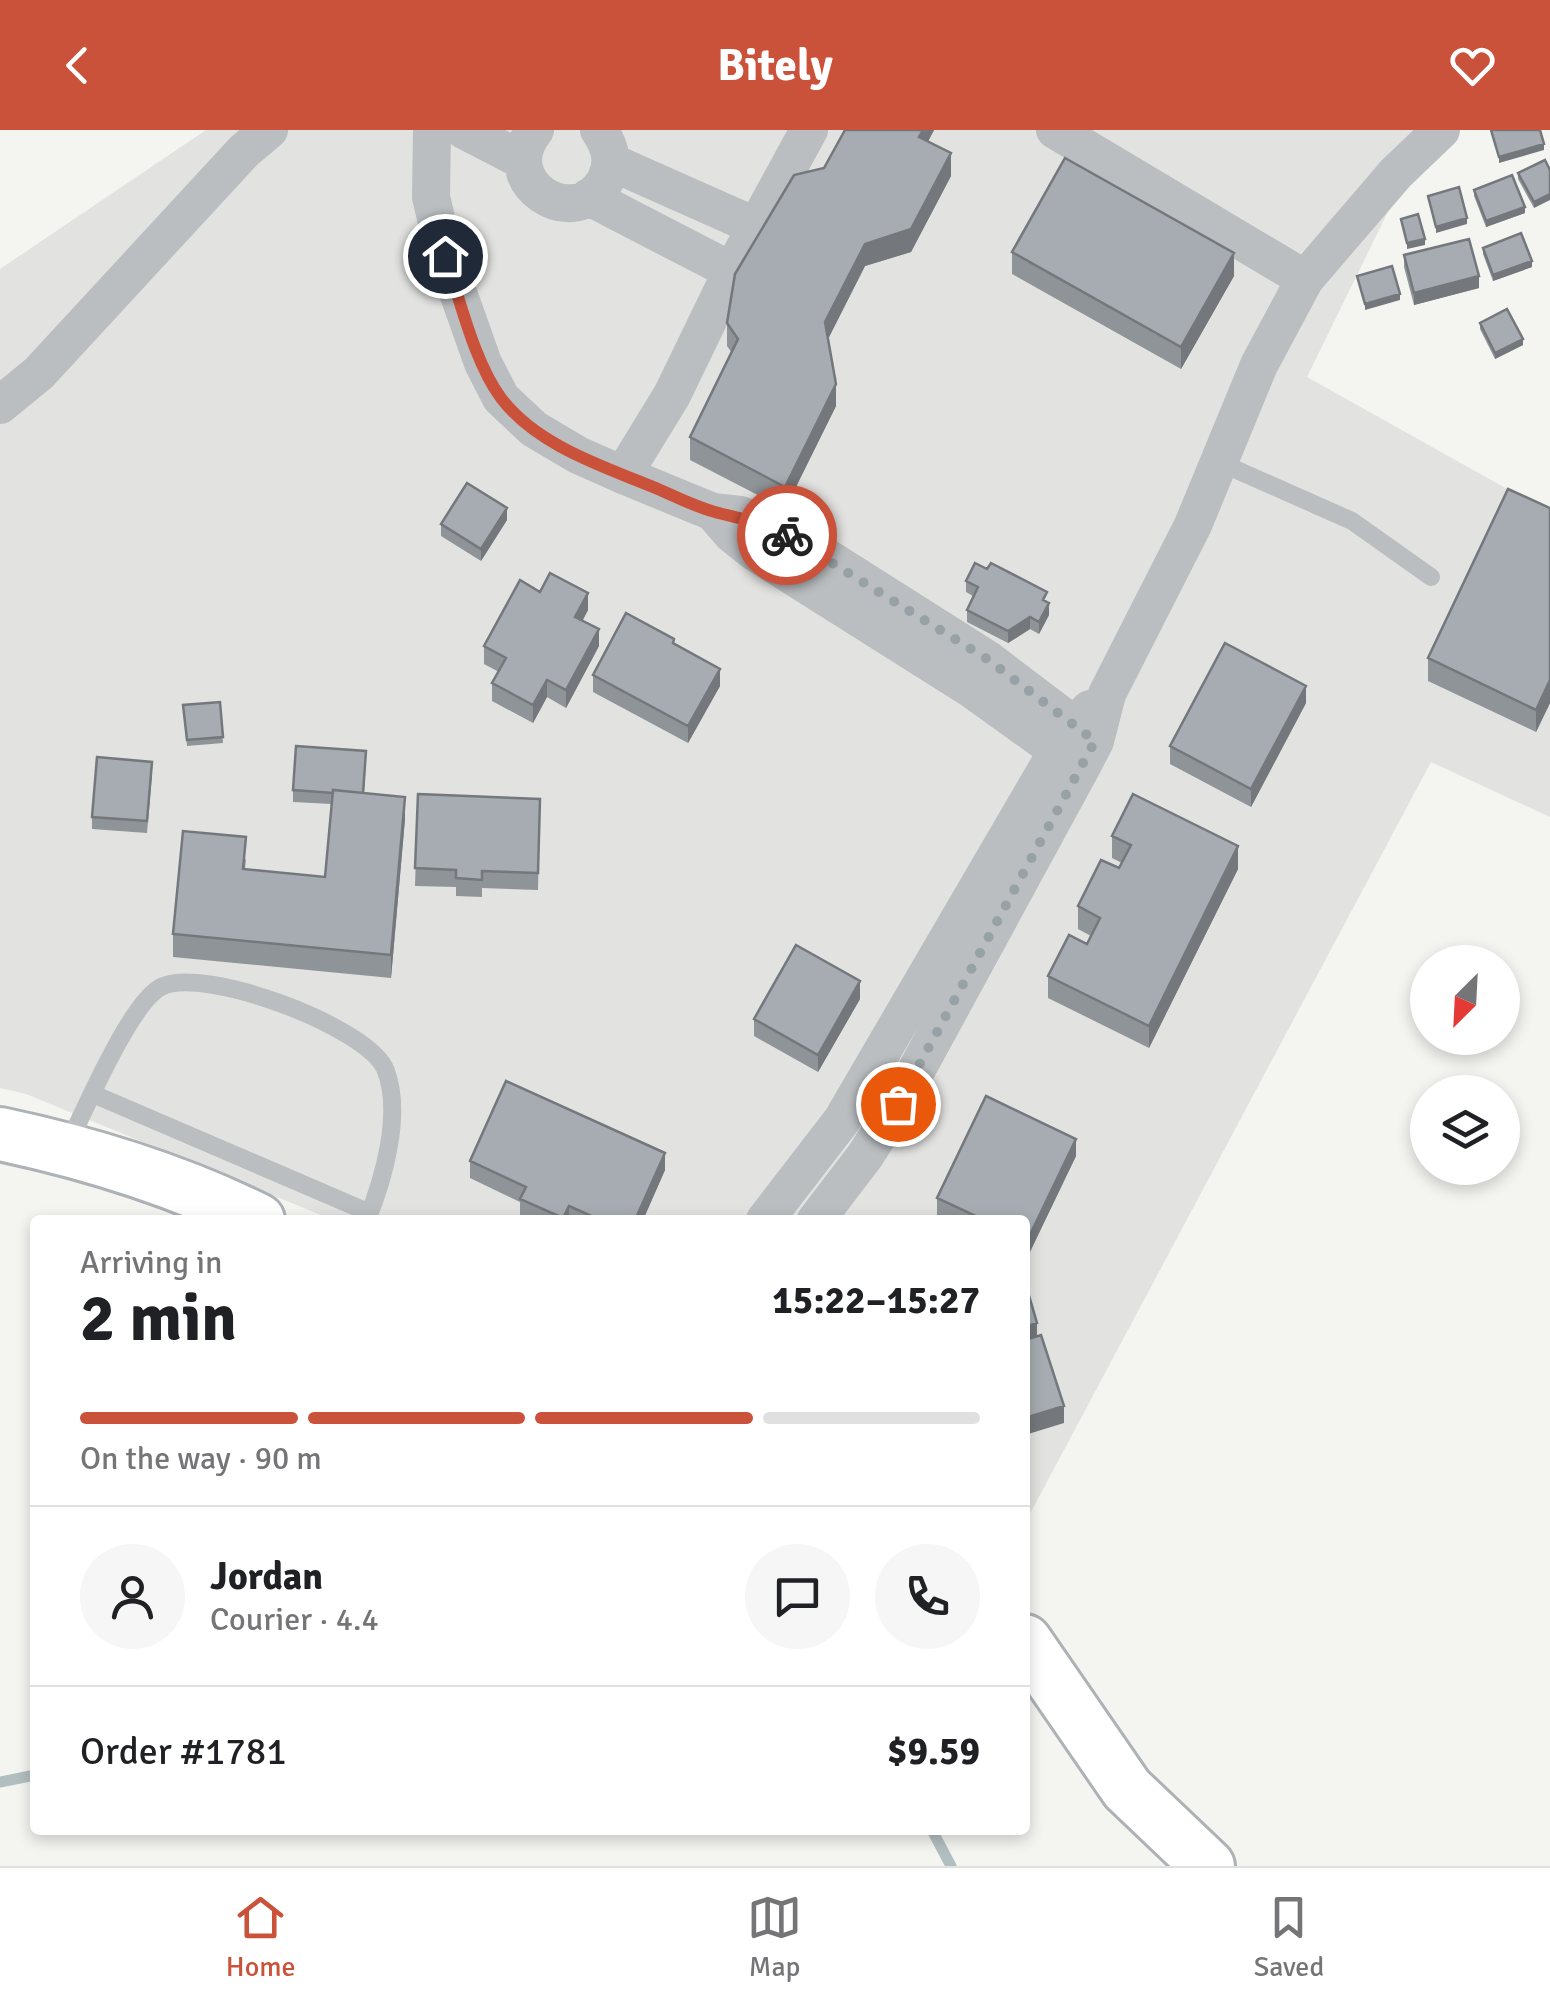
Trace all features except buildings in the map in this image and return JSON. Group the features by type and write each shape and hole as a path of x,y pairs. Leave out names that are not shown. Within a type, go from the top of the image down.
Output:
{"main road":[{"path":"0,1134 151,1173 247,1215"},
{"path":"1030,1648 1127,1789 1208,1866"}],"street":[{"path":"0,405 39,373 244,151 269,130"},
{"path":"432,130 431,197 445,256 501,398 534,430 624,475 714,512 754,520 804,543 987,659 1077,746"},
{"path":"464,130 529,145 530,185 551,200 564,203 589,198 608,176 605,146"},
{"path":"624,475 672,395 732,271 809,130"},
{"path":"1055,130 1305,279"},
{"path":"820,1215 898,1104 1077,746 1154,607 1220,464 1258,365 1305,279 1396,173 1441,130"},
{"path":"605,146 757,227"},
{"path":"589,198 732,271"},
{"path":"769,1215 842,1120 1077,746"}],"lane":[{"path":"1220,464 1352,520 1430,578"},
{"path":"66,1148 137,1011 159,988 185,980 217,984 325,1021 360,1040 385,1067 393,1098 392,1132 369,1215"},
{"path":"93,1094 367,1215"}],"shaded area":[{"path":"206,130 1428,130 1307,377 1550,513 1550,817 1431,762 1030,1514 1030,1215 321,1215 26,1094 0,1088 0,269"}],"waterway":[{"path":"0,1782 30,1776"},
{"path":"935,1835 951,1866"}],"way so far":[{"path":"787,535 987,659 1095,741 898,1104"}],"route":[{"path":"445,256 501,398 534,430 624,475 714,512 740,516 787,535"}]}
